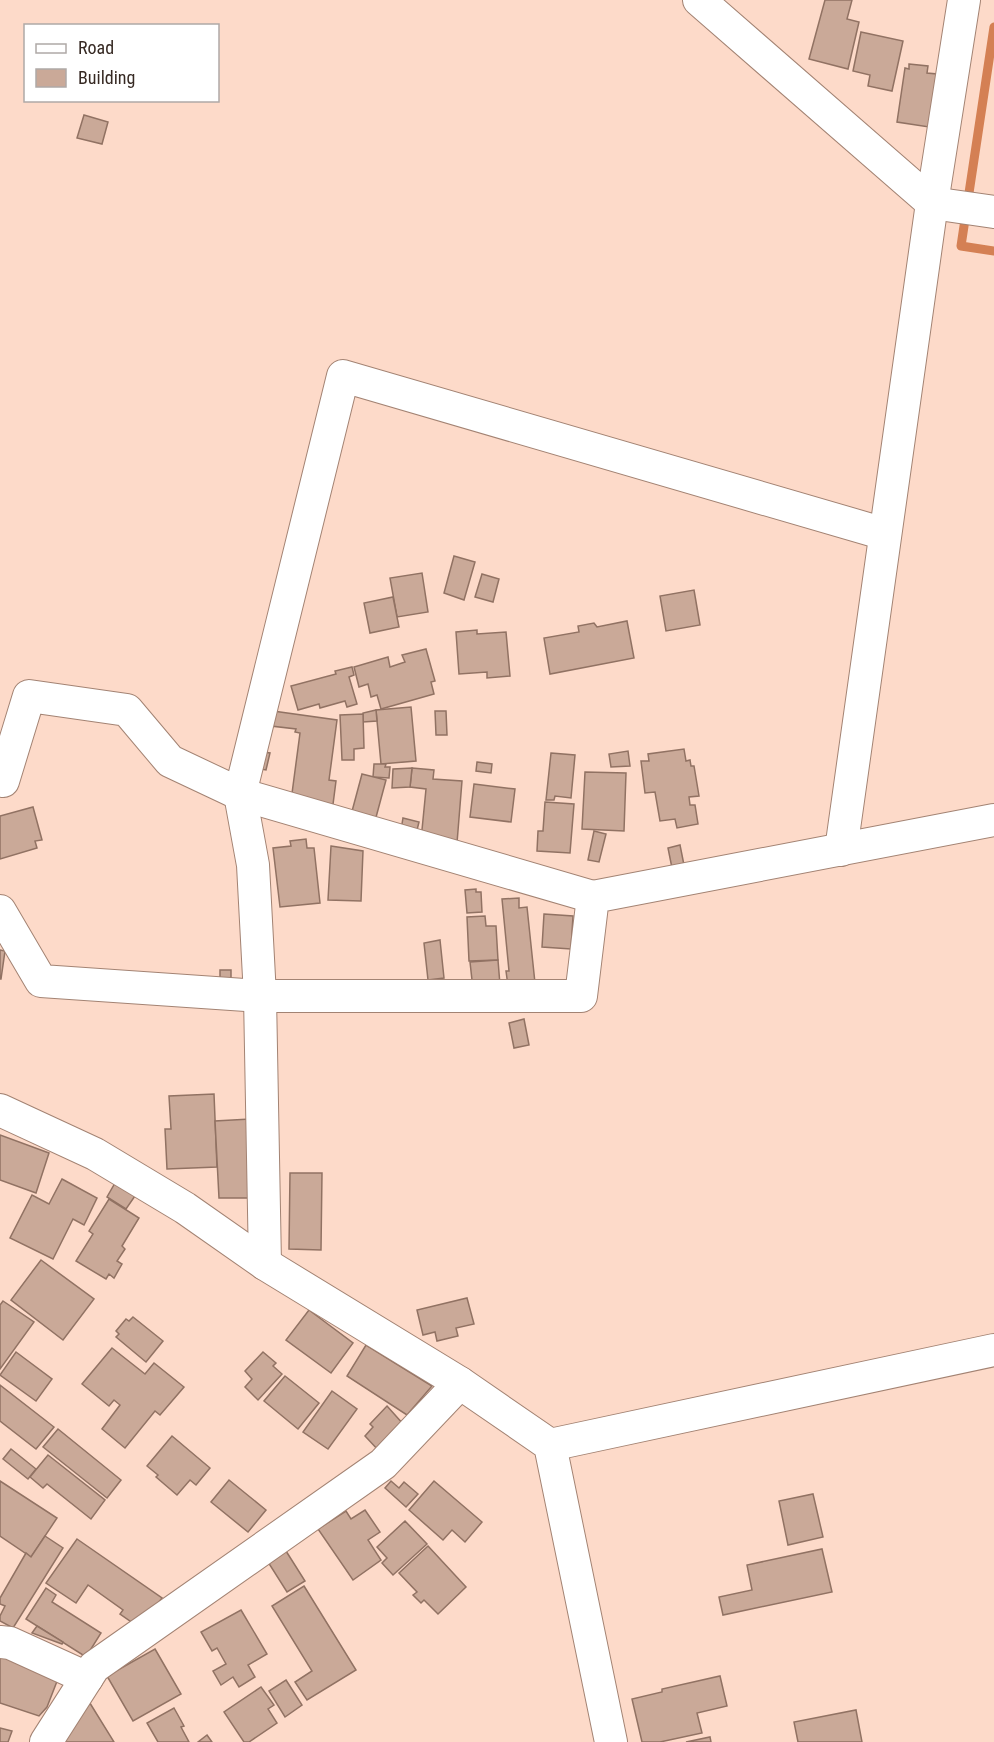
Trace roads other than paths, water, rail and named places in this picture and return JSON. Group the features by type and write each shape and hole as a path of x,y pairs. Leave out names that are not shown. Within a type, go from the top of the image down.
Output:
{"street":[{"path":"699,0 936,204 988,211"},
{"path":"841,850 964,0"},
{"path":"265,1264 260,996 253,865 240,794 343,376 885,534"},
{"path":"0,780 3,781 29,696 127,710 170,761 240,794 593,897 994,820"},
{"path":"0,911 41,981 260,996 581,996 593,897"},
{"path":"0,1110 95,1154 185,1208 265,1264 460,1383 550,1445 610,1742"},
{"path":"550,1445 994,1350"},
{"path":"46,1742 94,1667 383,1464 460,1383"},
{"path":"0,1642 10,1643 87,1678"}],"waterway":[{"path":"994,27 961,246 994,251"}]}
